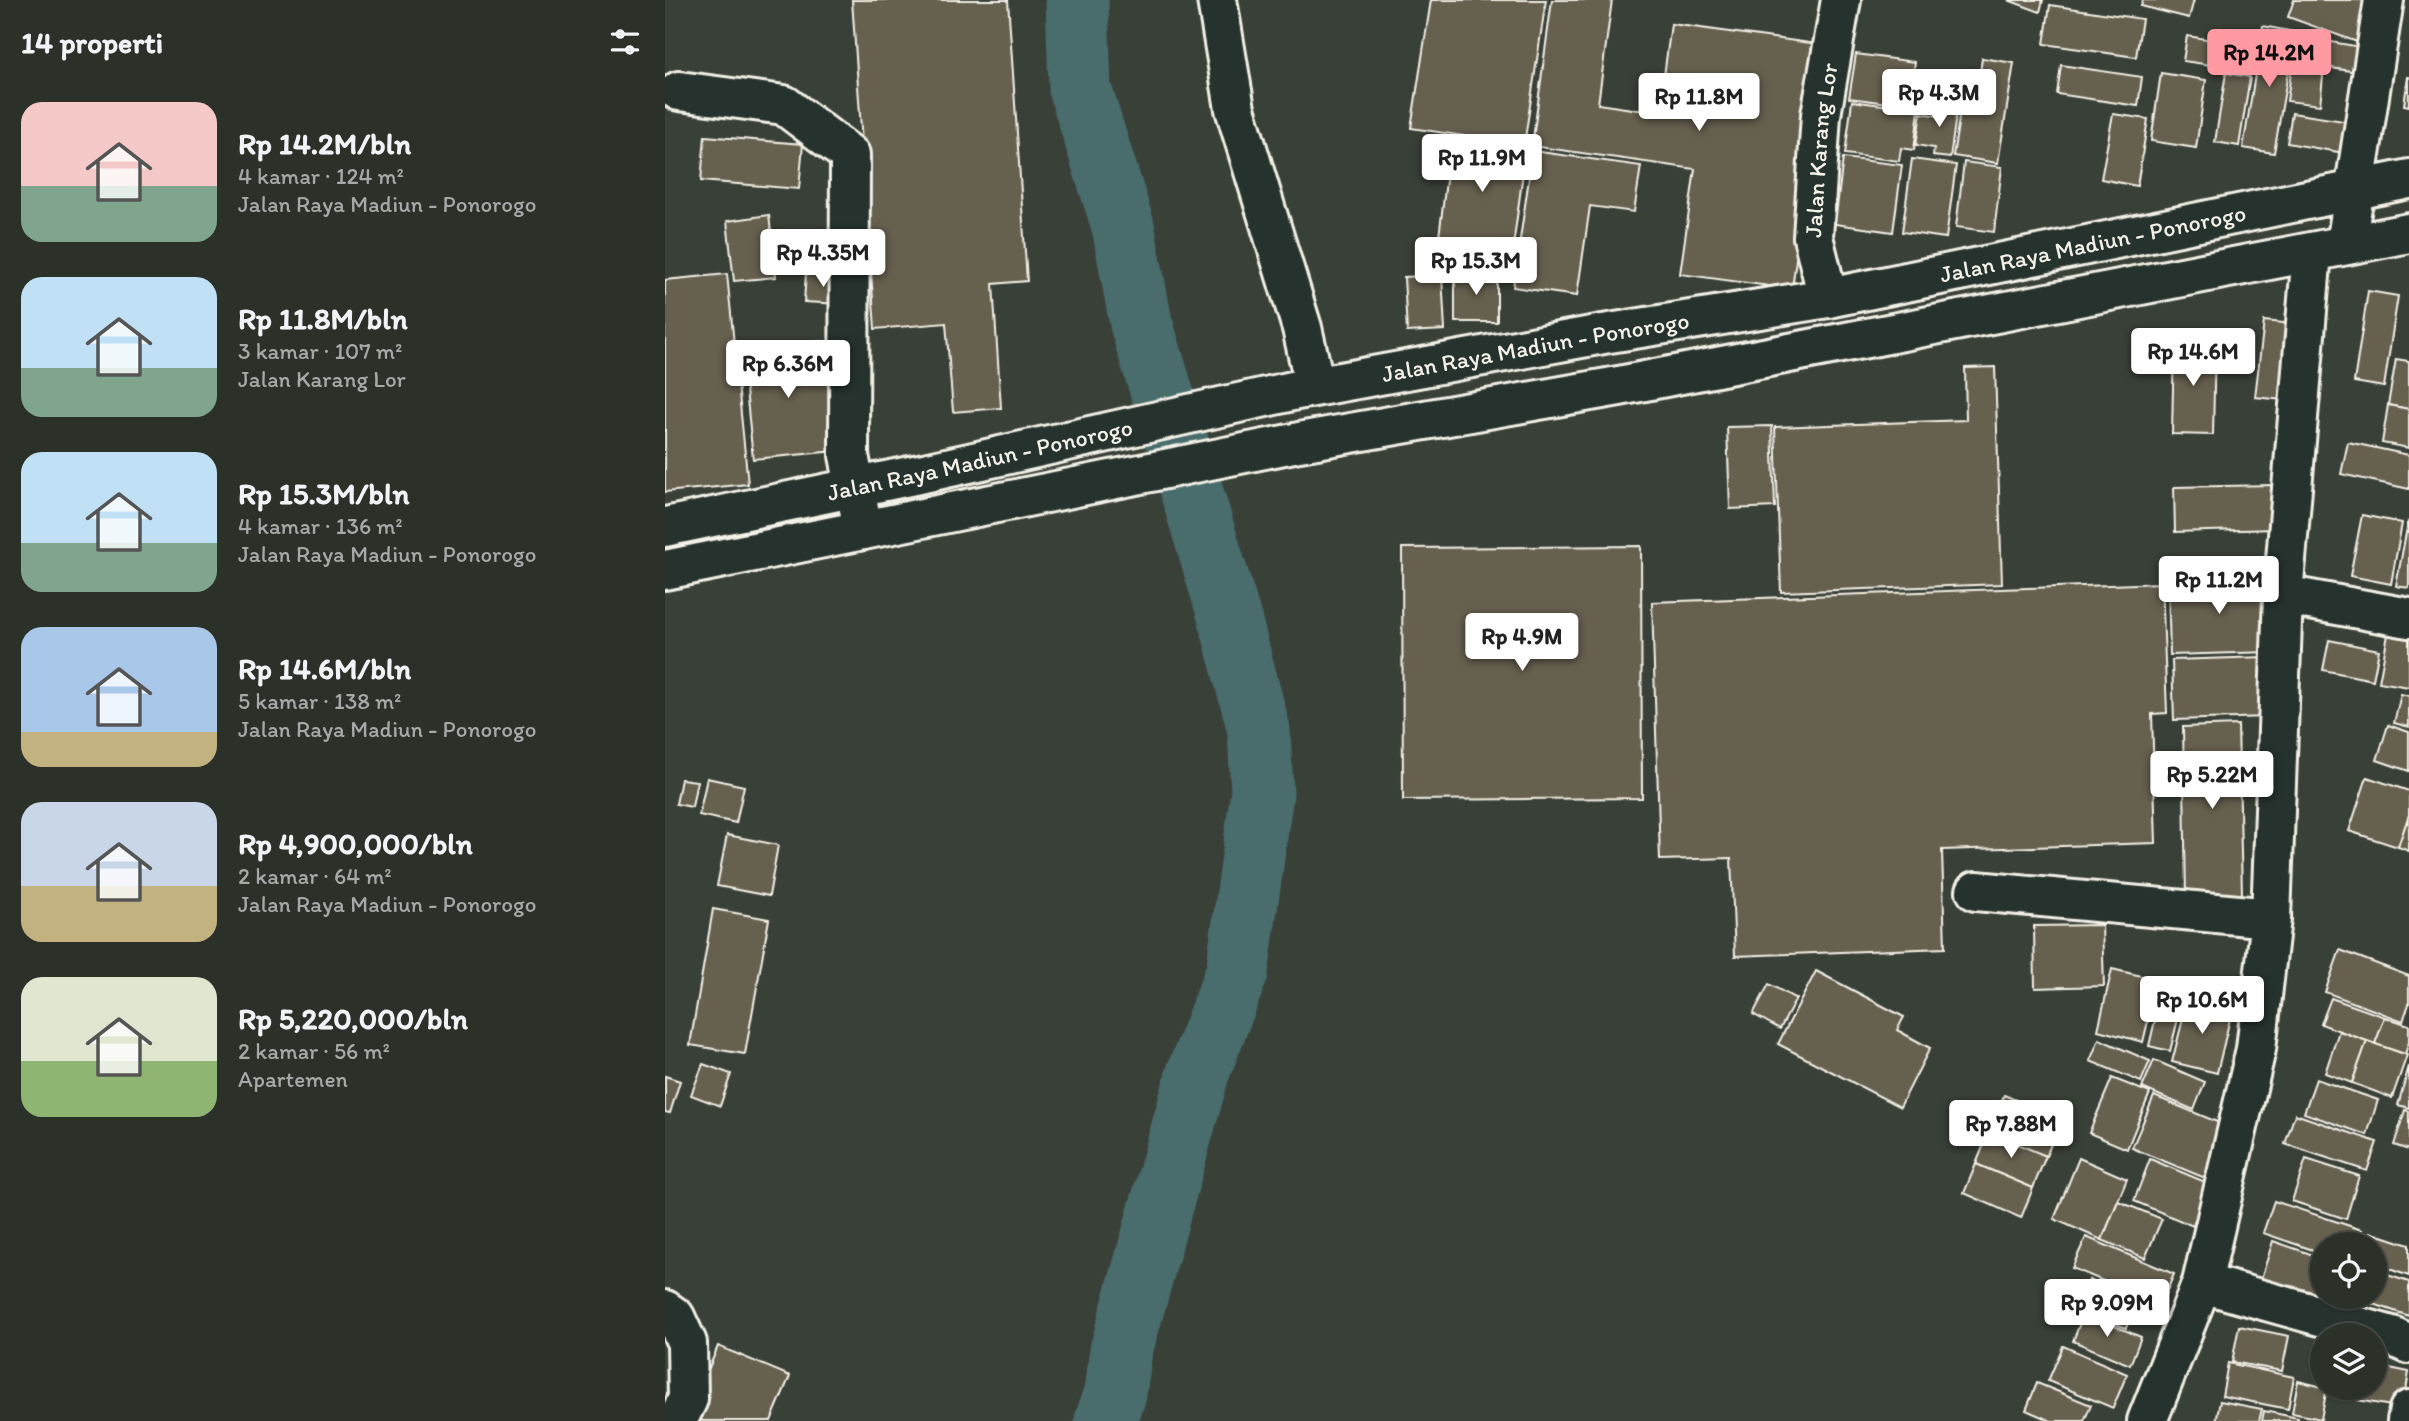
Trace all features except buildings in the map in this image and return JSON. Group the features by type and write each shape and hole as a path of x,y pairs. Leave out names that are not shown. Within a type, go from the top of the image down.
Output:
{"main road":[{"path":"1217,0 1235,109 1305,365"},
{"name":"Jalan Karang Lor","path":"1828,298 1813,237 1821,115 1841,0"},
{"path":"2147,1421 2202,1283 2256,1049 2271,918 2283,595 2329,249 2356,189 2384,0"},
{"path":"679,91 784,105 851,155 849,455 867,485 876,527"},
{"name":"Jalan Raya Madiun - Ponorogo","path":"665,527 867,485 1305,365 1602,334 1828,298 2409,179"},
{"name":"Jalan Raya Madiun - Ponorogo","path":"665,570 1299,442 1619,386 2409,233"},
{"path":"1602,334 1619,386"},
{"path":"2283,595 2409,618"},
{"path":"1976,891 2271,918"},
{"path":"2202,1283 2392,1336 2409,1344"},
{"path":"665,1310 675,1317 687,1343 688,1399 677,1421"},
{"path":"2407,1421 2409,1410"}],"waterway":[{"path":"1077,0 1080,89 1123,226 1141,323 1230,619 1259,730 1262,793 1237,972 1198,1073 1121,1351 1115,1394 1106,1421"}]}
